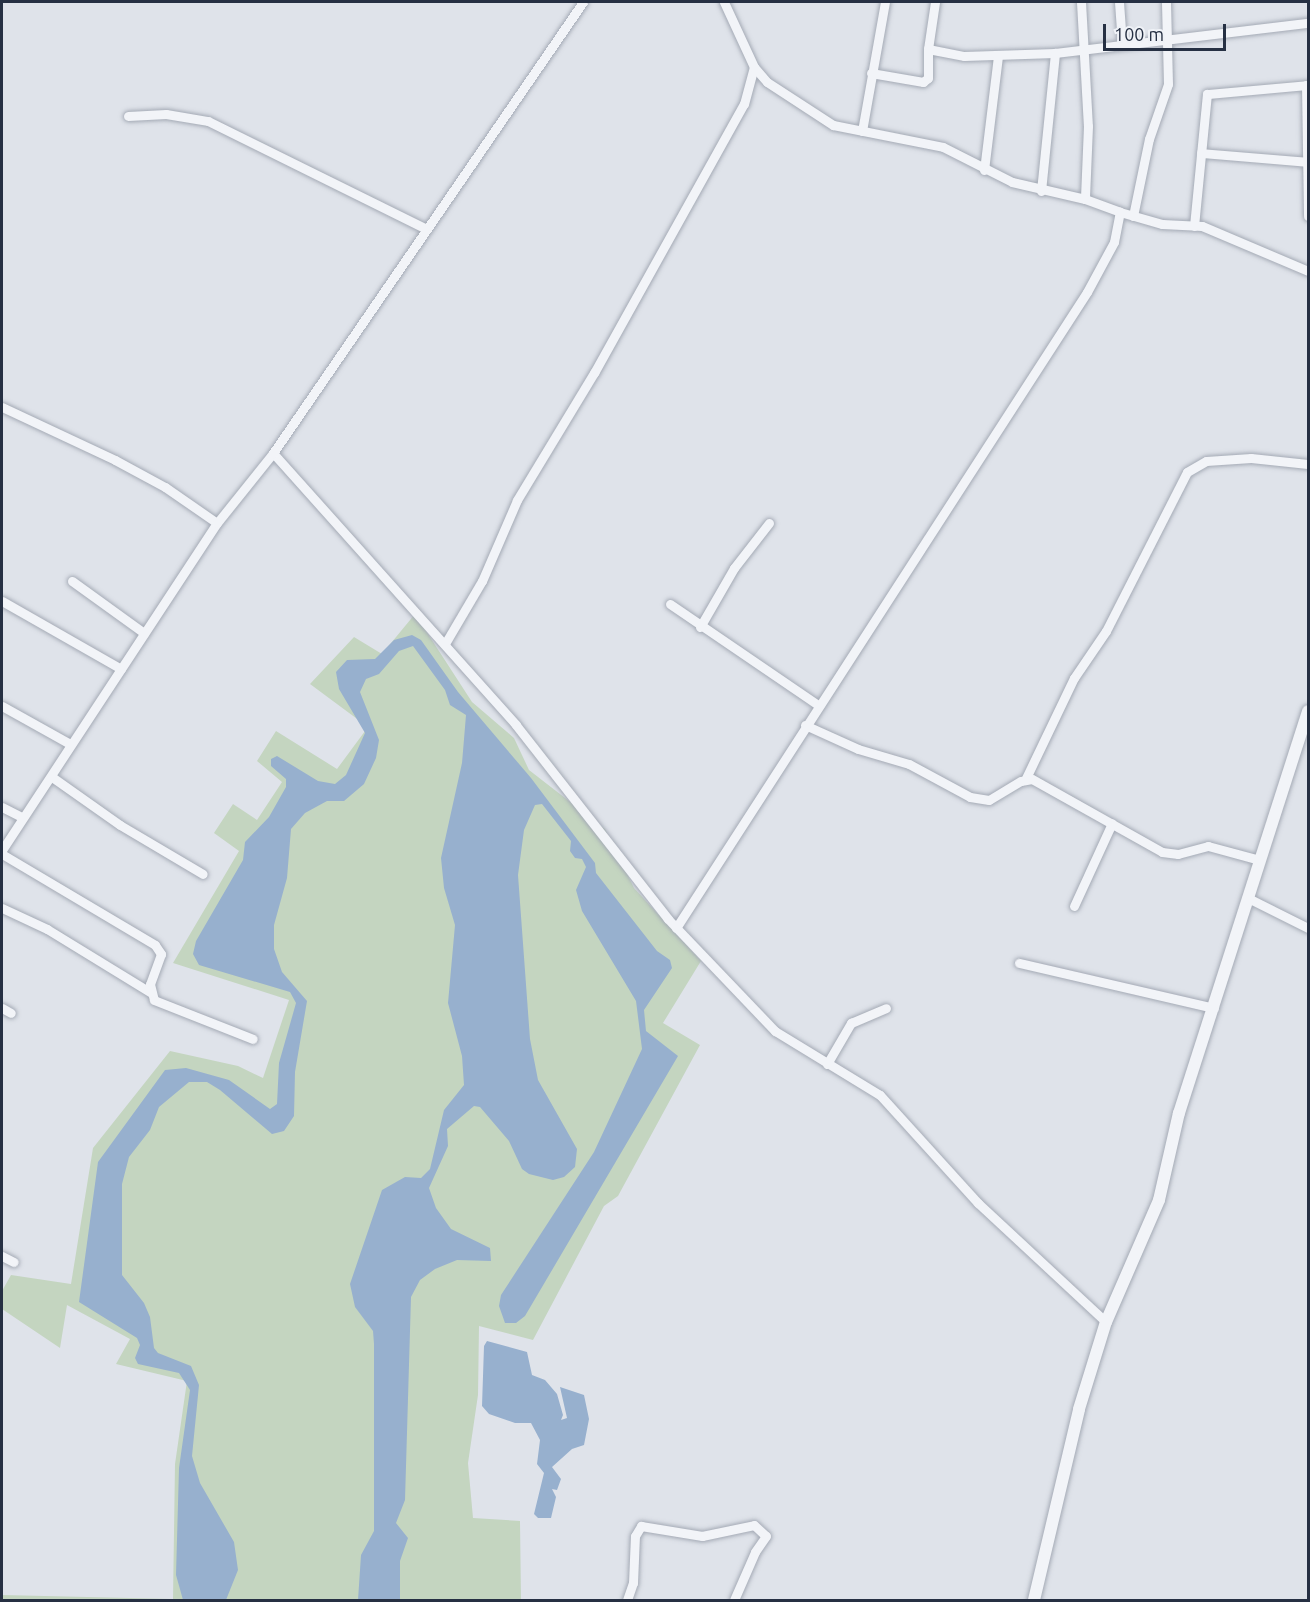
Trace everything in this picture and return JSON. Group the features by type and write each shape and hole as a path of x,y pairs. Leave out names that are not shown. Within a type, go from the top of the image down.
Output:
{"street":[{"path":"150,992 161,954 155,945 2,852 22,817 52,777 70,744 217,523 273,453 583,2"},
{"path":"724,2 754,67 767,82 809,113 833,125 943,147 964,155 984,170 1041,191 1085,199 1162,224 1194,226 1308,271"},
{"path":"862,131 885,2"},
{"path":"871,73 923,82 928,78 928,49 935,2"},
{"path":"1081,2 1088,126 1085,199"},
{"path":"1119,2 1122,44"},
{"path":"1133,216 1149,139 1168,84 1166,2"},
{"path":"928,49 964,56 1055,53 1122,44 1168,42 1308,23"},
{"path":"1041,191 1055,53"},
{"path":"984,170 998,56"},
{"path":"446,642 482,581 517,500 594,373 744,104 754,67"},
{"path":"1194,226 1207,94 1307,85 1308,216"},
{"path":"128,117 166,114 208,121 427,230"},
{"path":"1202,153 1308,162"},
{"path":"676,928 805,725 1088,292 1114,242 1120,212"},
{"path":"2,407 115,460 165,487 217,523"},
{"path":"273,453 446,642 676,928 775,1031 880,1095 978,1203 1106,1322"},
{"path":"805,725 858,749 899,760 982,800 1026,778 1074,678 1106,631 1187,471 1206,461 1251,458 1308,464"},
{"path":"700,627 734,568 769,523"},
{"path":"72,581 144,633"},
{"path":"2,601 121,669"},
{"path":"670,604 700,627 818,705"},
{"path":"2,706 70,744"},
{"path":"1034,1600 1079,1409 1106,1322 1160,1200 1179,1113 1308,711"},
{"path":"52,777 120,825 202,874"},
{"path":"1026,778 1042,783 1170,854 1208,846 1260,860"},
{"path":"2,807 22,817"},
{"path":"1074,906 1112,823"},
{"path":"1248,898 1308,928"},
{"path":"2,909 47,929 150,992 154,1000 253,1039"},
{"path":"1019,963 1214,1008"},
{"path":"2,1008 11,1013"},
{"path":"827,1064 851,1023 886,1008"},
{"path":"2,1256 14,1262"},
{"path":"627,1600 633,1583 635,1536 640,1526 702,1536 754,1525 766,1536 747,1568 734,1600"}],"green space":[{"path":"415,614 472,702 514,738 529,770 605,829 634,888 701,961 663,1023 700,1045 618,1196 604,1206 533,1340 479,1326 478,1395 468,1463 473,1518 520,1521 521,1600 2,1600 2,1595 173,1599 175,1464 187,1381 116,1364 130,1339 67,1305 60,1348 2,1309 2,1291 11,1275 71,1284 93,1148 170,1051 238,1066 263,1078 289,1000 173,963 239,851 214,833 233,804 257,820 282,782 257,761 276,731 337,769 368,727 310,684 354,637 382,654"}],"water":[{"path":"412,635 421,640 458,692 531,778 595,863 596,873 657,951 670,960 672,968 644,1010 646,1031 678,1056 525,1316 516,1323 505,1323 499,1306 501,1295 594,1152 642,1049 636,1001 582,911 576,890 586,867 582,859 575,858 570,851 571,841 542,804 535,805 524,830 518,875 530,1039 538,1080 577,1149 575,1167 564,1177 553,1180 529,1174 522,1169 509,1141 480,1107 474,1106 447,1129 448,1146 429,1188 436,1208 451,1229 490,1248 491,1261 457,1260 435,1269 420,1280 411,1297 405,1500 396,1523 408,1538 400,1561 400,1600 358,1600 361,1555 374,1531 374,1344 373,1331 355,1307 350,1284 382,1190 405,1177 421,1178 430,1169 444,1110 464,1085 462,1056 448,1003 455,925 444,888 441,858 462,763 466,715 450,705 445,690 413,646 399,651 379,674 366,679 360,692 379,740 376,758 364,784 344,801 327,801 305,813 291,829 287,878 274,925 274,949 282,972 307,1001 295,1072 294,1116 284,1131 272,1134 220,1090 207,1082 189,1082 159,1107 150,1130 129,1157 122,1184 122,1275 144,1303 150,1317 154,1348 158,1353 191,1366 199,1385 192,1456 200,1483 234,1542 238,1570 226,1600 183,1600 176,1575 179,1468 190,1390 179,1373 138,1364 135,1358 140,1345 137,1338 79,1302 98,1162 165,1070 186,1068 229,1080 270,1109 277,1104 279,1063 296,1003 290,992 199,965 193,954 196,941 243,860 245,842 269,817 286,787 286,779 271,766 271,759 277,756 318,781 335,784 346,775 365,733 339,689 336,672 347,660 375,659 394,640"},
{"path":"487,1341 527,1352 532,1375 545,1380 557,1394 563,1415 561,1420 567,1418 560,1387 584,1395 589,1419 584,1445 572,1449 552,1467 561,1479 557,1490 552,1489 556,1497 551,1518 538,1518 534,1514 544,1473 537,1464 540,1440 531,1423 515,1423 489,1414 482,1406 484,1346"}]}
